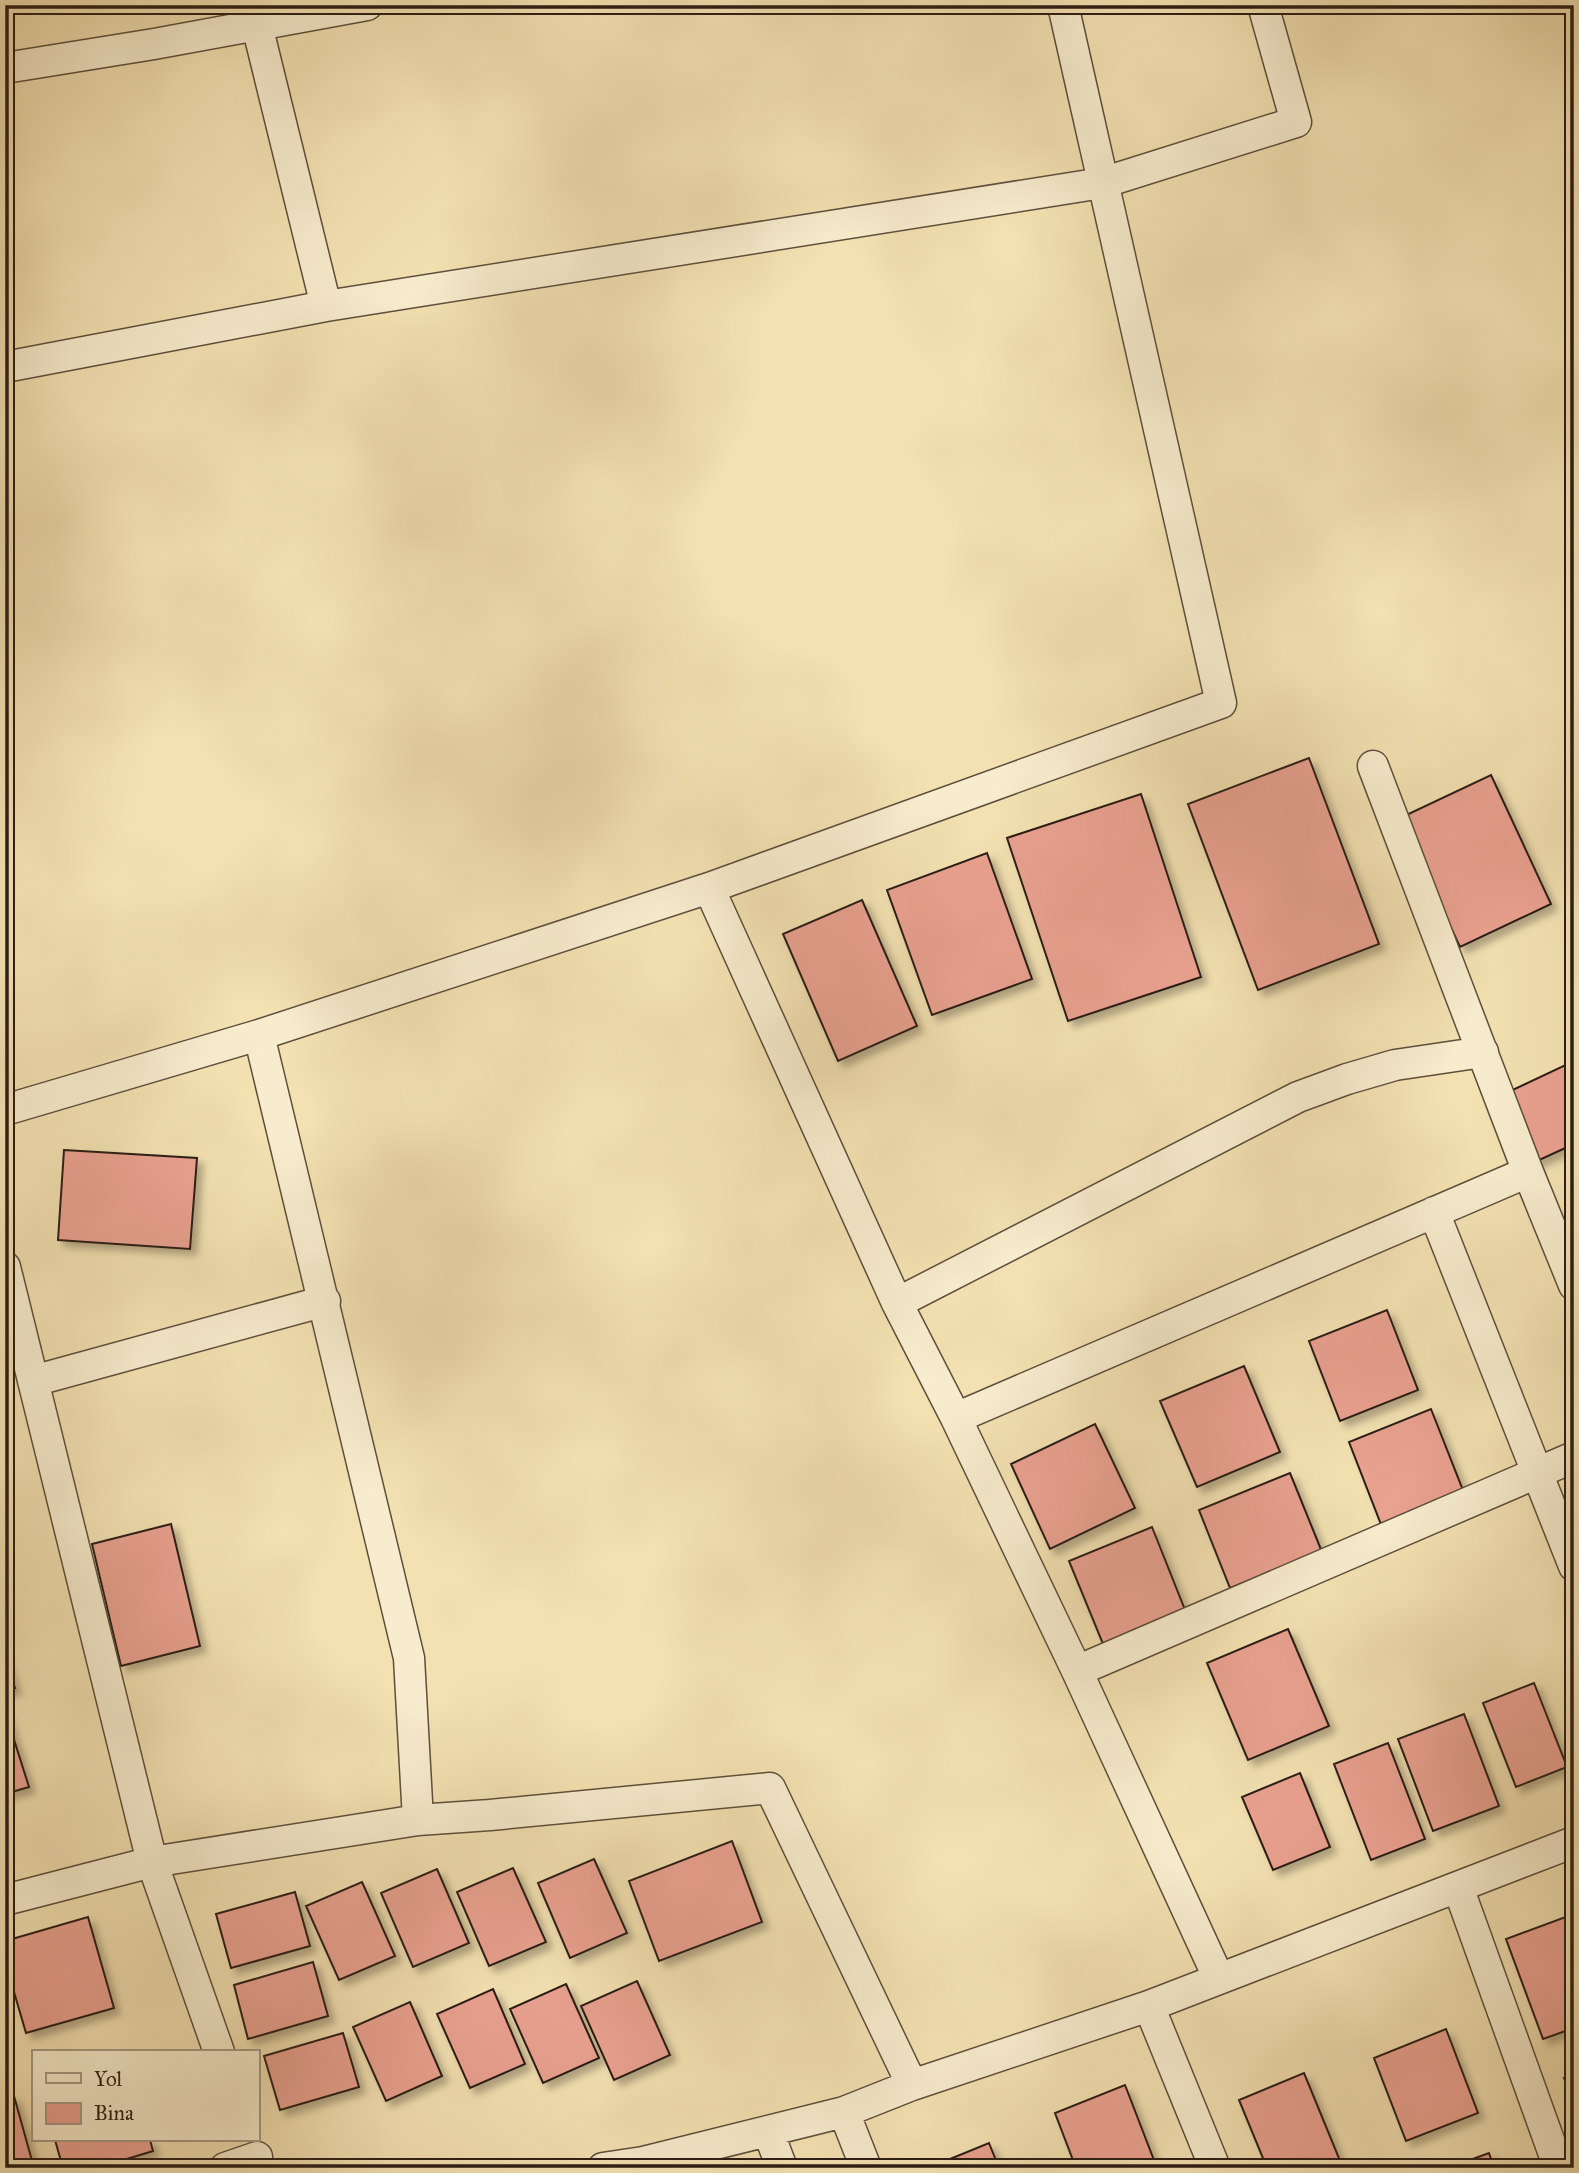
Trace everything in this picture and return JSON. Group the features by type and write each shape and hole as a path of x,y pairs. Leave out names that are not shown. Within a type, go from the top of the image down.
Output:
{"street":[{"path":"5,68 154,44 254,15 367,5"},
{"path":"5,1110 259,1035 709,888 1221,703 1063,5"},
{"path":"5,367 326,306 1102,183 1296,122 1264,5"},
{"path":"254,15 326,306"},
{"path":"1373,766 1574,1286"},
{"path":"709,888 897,1303 956,1418 1077,1671 1219,1979"},
{"path":"259,1035 409,1658 418,1820"},
{"path":"897,1303 1298,1097 1395,1065 1483,1052"},
{"path":"956,1418 1528,1172"},
{"path":"1434,1212 1574,1566"},
{"path":"5,1267 152,1862 218,2050"},
{"path":"33,1381 325,1301"},
{"path":"1077,1671 1574,1457"},
{"path":"5,1900 152,1862 418,1820 770,1788 912,2085"},
{"path":"603,2168 643,2162 844,2112 912,2085 1149,2006 1574,1842"},
{"path":"1458,1886 1559,2168"},
{"path":"1149,2006 1214,2168"},
{"path":"844,2112 866,2168"},
{"path":"768,2131 782,2168"},
{"path":"225,2168 256,2155"}],"building":[{"path":"1309,758 1379,944 1258,990 1188,804"},
{"path":"1491,775 1551,904 1460,947 1400,818"},
{"path":"1141,794 1201,977 1068,1021 1007,838"},
{"path":"987,853 1032,979 932,1015 887,890"},
{"path":"862,900 917,1026 838,1061 783,934"},
{"path":"1574,1061 1574,1144 1535,1162 1504,1094"},
{"path":"64,1150 197,1158 190,1249 58,1240"},
{"path":"1387,1310 1418,1390 1340,1421 1309,1341"},
{"path":"1244,1366 1280,1452 1197,1487 1160,1401"},
{"path":"1431,1409 1464,1493 1382,1527 1349,1442"},
{"path":"1095,1424 1135,1508 1050,1549 1011,1464"},
{"path":"1290,1473 1322,1552 1230,1588 1199,1510"},
{"path":"171,1524 200,1646 121,1666 92,1544"},
{"path":"1152,1527 1185,1610 1103,1644 1069,1561"},
{"path":"1288,1629 1329,1726 1248,1760 1207,1663"},
{"path":"5,1658 15,1688 5,1691"},
{"path":"1534,1683 1567,1767 1516,1787 1483,1703"},
{"path":"5,1711 29,1787 5,1794"},
{"path":"1464,1714 1499,1806 1433,1831 1398,1739"},
{"path":"1388,1743 1425,1839 1371,1860 1334,1764"},
{"path":"1300,1773 1330,1847 1273,1870 1242,1797"},
{"path":"732,1841 762,1922 659,1961 629,1881"},
{"path":"594,1859 627,1933 570,1958 538,1883"},
{"path":"513,1868 546,1942 489,1966 457,1892"},
{"path":"437,1869 469,1943 413,1967 381,1893"},
{"path":"362,1882 395,1956 339,1980 306,1906"},
{"path":"295,1892 310,1946 231,1968 216,1914"},
{"path":"1571,1915 1574,1923 1574,2028 1543,2039 1506,1939"},
{"path":"88,1917 114,2008 26,2033 5,1961 5,1941"},
{"path":"313,1962 328,2016 248,2039 234,1985"},
{"path":"637,1981 670,2055 614,2080 581,2006"},
{"path":"566,1984 599,2058 543,2083 510,2009"},
{"path":"493,1989 525,2064 470,2088 437,2014"},
{"path":"410,2002 442,2076 386,2101 353,2027"},
{"path":"1446,2029 1478,2113 1406,2141 1374,2058"},
{"path":"343,2033 359,2087 280,2110 264,2056"},
{"path":"1304,2073 1343,2168 1267,2168 1239,2100"},
{"path":"1574,2075 1574,2101 1564,2078"},
{"path":"1125,2085 1157,2168 1076,2168 1055,2113"},
{"path":"14,2096 34,2168 5,2168 5,2098"},
{"path":"56,2142 151,2142 153,2151 97,2168 63,2168"},
{"path":"989,2143 999,2168 928,2168"},
{"path":"1489,2153 1494,2168 1448,2168"}]}
